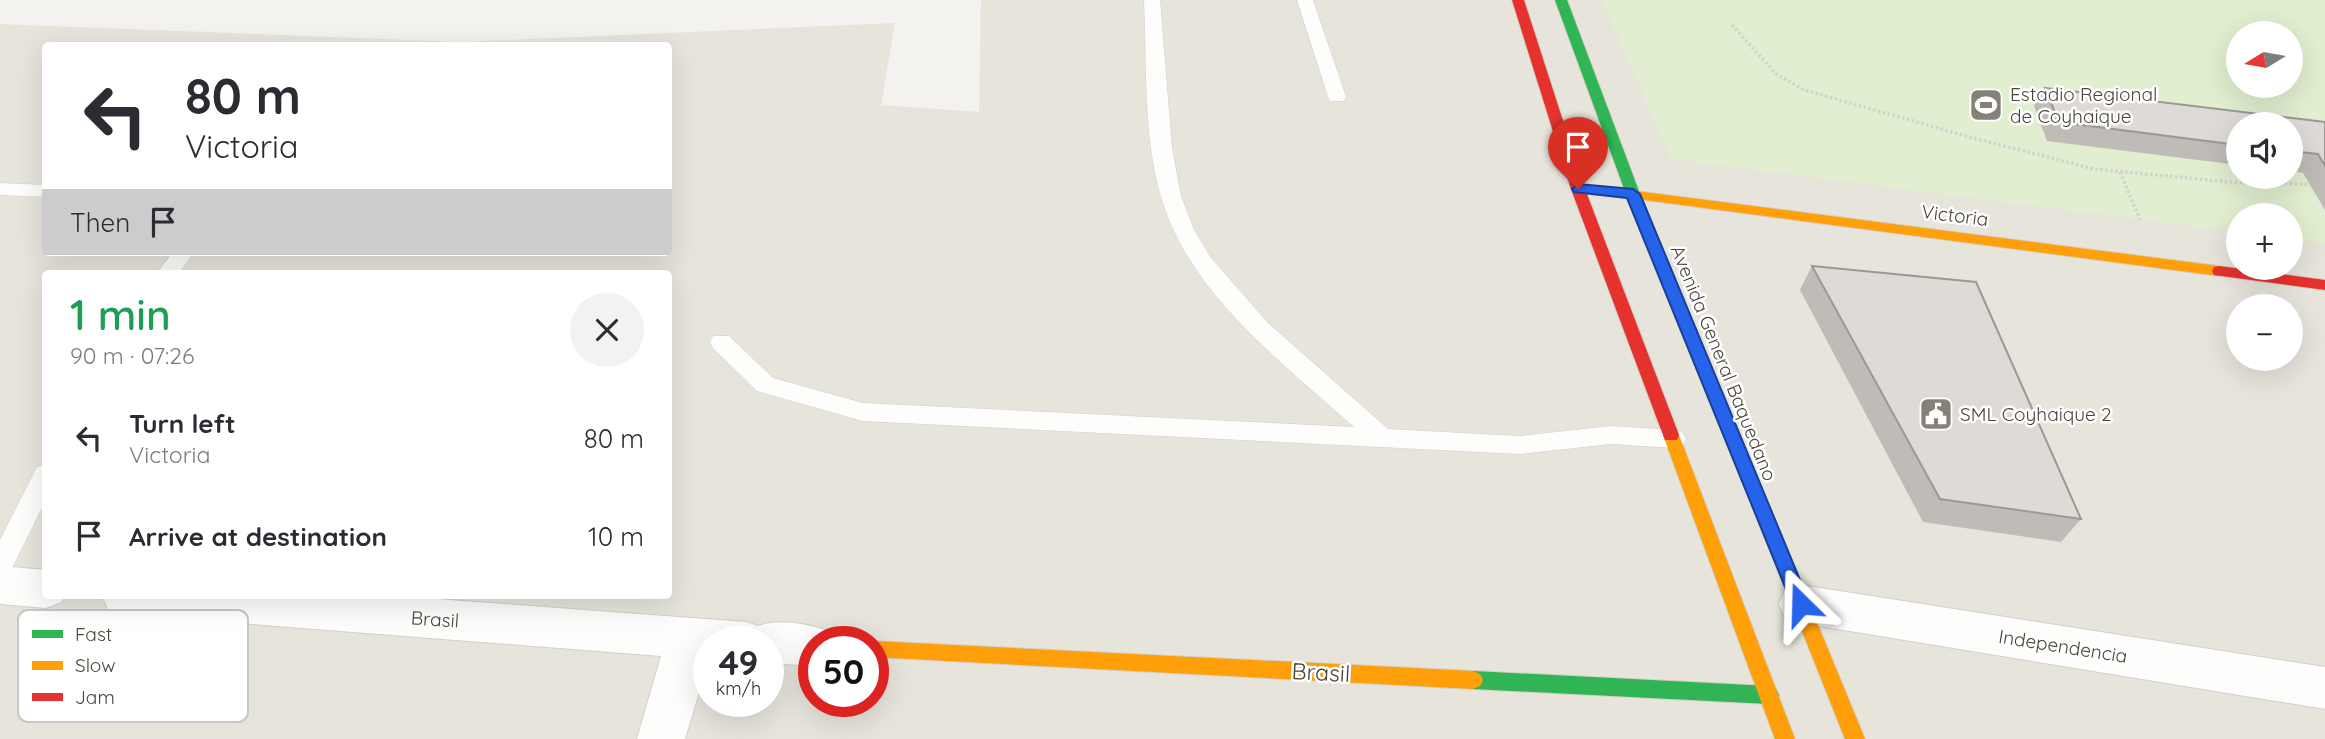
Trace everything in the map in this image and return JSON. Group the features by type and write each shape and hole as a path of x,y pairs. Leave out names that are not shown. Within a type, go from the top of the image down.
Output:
{"main road":[{"path":"1518,0 1578,189 1786,739"},
{"name":"Avenida General Baquedano","path":"1561,0 1633,194 1855,739"},
{"name":"Victoria","path":"1578,189 2325,285"},
{"name":"Brasil","path":"889,650 1769,695"}],"street":[{"path":"0,585 42,589"},
{"name":"Brasil","path":"175,599 693,639"},
{"name":"Independencia","path":"1801,604 2325,688"},
{"path":"661,739 689,639"}],"lane":[{"path":"1152,0 1166,168 1171,198 1199,259 1238,306 1382,438"},
{"path":"1306,0 1337,97"},
{"path":"0,189 42,191"},
{"path":"170,270 181,256"},
{"path":"720,342 765,385 863,412 1520,445 1611,435 1674,439"},
{"path":"0,566 42,482"}],"path":[{"path":"1732,25 1776,74 1804,90 1986,142 2094,169 2229,182 2325,185"},
{"path":"2120,172 2140,220"}],"shaded area":[{"path":"981,0 2325,0 2325,739 0,739 0,24 460,42 895,23 881,105 979,112"}],"green space":[{"name":"Estadio Regional de Coyhaique","path":"1602,0 2325,0 2325,243 2303,240 2303,203 2226,203 2226,230 1671,159"}],"building":[{"path":"2045,88 2243,112 2226,112 2226,143 2059,122"},
{"path":"2303,119 2325,122 2325,166 2318,154 2303,152"},
{"name":"SML Coyhaique 2","path":"1812,266 1976,282 2081,519 1940,499"}],"traffic: fast":[{"path":"1561,0 1633,194 1742,460"},
{"path":"1473,680 1769,695"}],"traffic: slow":[{"path":"1612,192 2219,271"},
{"path":"1671,435 1785,739"},
{"path":"1742,460 1855,739"},
{"path":"889,650 1473,680"}],"traffic: jam":[{"path":"1518,0 1578,189 1671,435"},
{"path":"2219,271 2325,285"}],"place":[{"name":"Estadio Regional de Coyhaique","path":"1986,105"},
{"name":"SML Coyhaique 2","path":"1936,414"}],"route":[{"path":"1578,189 1633,194 1801,604"}]}
